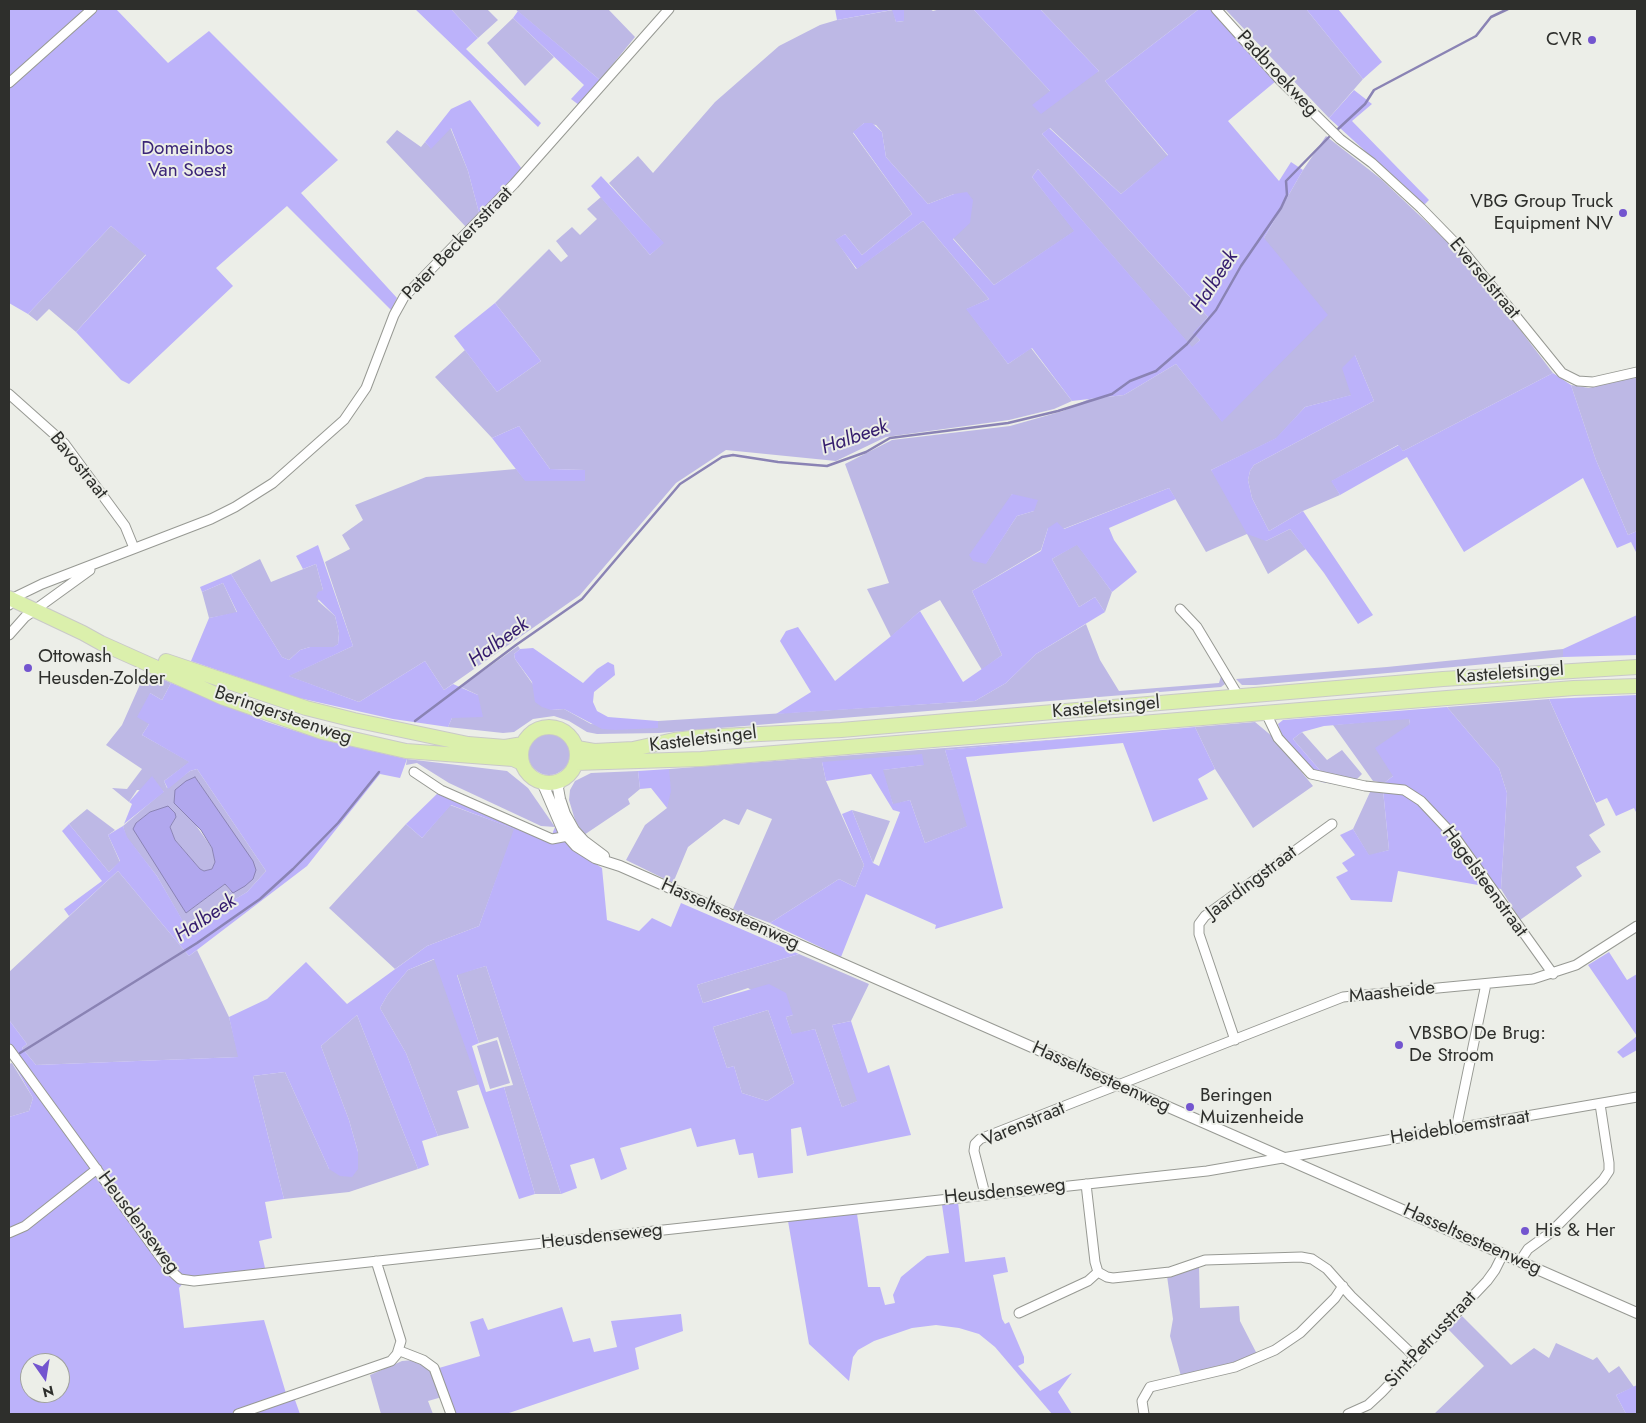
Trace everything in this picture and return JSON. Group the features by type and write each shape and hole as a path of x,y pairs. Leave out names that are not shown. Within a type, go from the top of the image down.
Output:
{"main road":[{"name":"Beringersteenweg","path":"9,601 34,609 83,632 101,643 224,698 322,732 406,752 466,749"},
{"name":"Beringersteenweg","path":"83,632 102,637 191,671 306,708 466,749"},
{"name":"Kasteletsingel","path":"576,748 594,751 633,749 674,740 700,737 841,730 1443,679 1637,667"},
{"name":"Kasteletsingel","path":"576,763 701,759 1574,688 1637,686"},
{"path":"466,749 513,759 522,763 523,744 534,731 551,726 567,733 576,748 576,763 567,776 560,780 542,782"},
{"path":"466,749 523,744"},
{"name":"Hasseltsesteenweg","path":"522,763 526,772 542,782"}],"street":[{"path":"9,83 92,9"},
{"name":"Pater Beckersstraat","path":"9,601 42,584 211,519 242,503 273,482 344,420 366,388 394,315 404,297 514,184 669,9"},
{"name":"Padbroekweg","path":"1216,9 1280,80 1340,139"},
{"name":"Everselstraat","path":"1340,139 1379,170 1421,208 1464,252 1562,374 1578,381 1593,382 1637,372"},
{"name":"Bavostraat","path":"9,394 64,443 125,526 134,548"},
{"name":"Pater Beckersstraat","path":"9,635 34,609 103,561"},
{"path":"1180,609 1197,627 1239,697"},
{"name":"Hagelsteenstraat","path":"1266,713 1278,738 1311,774 1365,786 1404,790 1422,801 1455,837 1553,974"},
{"path":"414,772 441,790 552,839 568,836"},
{"name":"Hasseltsesteenweg","path":"560,780 558,788 560,799 565,814 574,830 584,842 620,866"},
{"name":"Hasseltsesteenweg","path":"542,782 548,792 553,811 568,836 576,846 595,858 620,866 1637,1313"},
{"name":"Jaardingstraat","path":"1235,1040 1199,934 1199,924 1205,916 1332,824"},
{"name":"Maasheide","path":"1120,1086 1343,997 1533,979 1553,974 1598,953 1637,926"},
{"path":"1456,1129 1486,984"},
{"name":"Heusdenseweg","path":"9,1048 24,1072 98,1169 170,1270 180,1279 194,1281 1207,1171 1282,1157"},
{"name":"Varenstraat","path":"986,1194 974,1151 975,1144 980,1139 1120,1086"},
{"name":"Heidebloemstraat","path":"1282,1157 1637,1098"},
{"path":"1520,1261 1528,1250 1550,1233 1603,1180 1609,1171 1610,1163 1600,1104"},
{"path":"9,1234 25,1226 98,1169"},
{"path":"1086,1184 1098,1272"},
{"name":"Sint-Petrusstraat","path":"1348,1414 1374,1400 1496,1270 1503,1254"},
{"path":"1098,1272 1114,1278 1170,1272 1205,1260 1301,1256 1320,1264 1415,1357"},
{"path":"238,1414 391,1361 400,1351 401,1341 376,1261"},
{"path":"1019,1313 1088,1281 1098,1272"},
{"path":"1144,1414 1142,1401 1150,1387 1224,1370 1275,1350 1300,1333 1335,1298 1343,1286"},
{"path":"400,1351 423,1360 434,1368 452,1414"}],"shaded area":[{"path":"451,9 487,9 498,20 478,38"},
{"path":"515,9 608,9 635,37 600,80"},
{"path":"904,9 930,9 933,11 940,9 973,9 1050,91 1099,71 1040,9 1199,9 1105,81 1168,156 1121,194 1050,128 1042,134 1208,317 1194,333 1200,340 1192,348 1038,169 1032,177 1075,231 994,285 953,238 954,194 928,204 886,157 882,132 876,125 864,123 853,133 912,214 862,255 845,234 836,240 856,269 923,221 989,299 967,309 1008,364 1031,348 1072,401 1054,409 1009,420 886,437 836,461 726,450 676,483 580,595 444,690 425,661 359,702 288,676 353,646 325,562 350,549 342,535 363,520 355,505 426,477 516,469 526,481 584,470 550,469 519,426 492,438 435,377 465,350 497,392 541,361 495,303 549,249 561,262 568,256 556,241 572,227 580,235 597,219 587,209 601,197 650,255 663,243 609,183 638,156 653,173 715,102 779,46 820,25 837,20 893,10 896,22 904,21"},
{"path":"1225,9 1306,9 1363,79 1329,118"},
{"path":"513,18 554,57 525,86 487,43"},
{"path":"450,127 468,171 479,213 466,227 386,142 397,130 421,147 425,142 431,148"},
{"path":"1326,136 1381,179 1453,247 1483,281 1553,373 1403,451 1398,445 1332,481 1340,495 1303,511 1269,531 1252,498 1248,480 1250,471 1254,465 1374,401 1355,355 1352,395 1305,407 1277,438 1211,470 1266,541 1290,529 1306,549 1268,574 1247,534 1206,552 1169,488 1063,529 1048,528 1041,550 972,591 1002,655 982,670 940,600 920,611 891,637 867,589 889,583 845,464 892,440 1010,426 1063,411 1089,399 1124,395 1176,364 1222,421 1264,238 1303,170","holes":["1012,494 1034,511 1017,516 986,563"]},
{"path":"111,226 146,254 76,332 49,309 37,321 28,314"},
{"path":"1637,375 1637,531 1628,535 1596,460 1571,385 1589,388"},
{"path":"1077,544 1112,592 1105,612 1095,597 1079,607 1052,559"},
{"path":"260,559 271,582 316,564 323,590 318,601 335,616 339,633 338,644 334,647 310,647 300,650 289,660 282,657 231,574"},
{"path":"223,583 237,613 209,618 202,592"},
{"path":"1086,624 1100,660 1119,691 1219,683 1221,676 1217,669 1221,668 1227,680 1221,687 659,733 597,734 587,732 569,721 554,716 533,719 514,732 503,733 448,727 452,718 478,695 461,687 518,646 520,649 514,654 515,659 551,710 564,709 591,724 658,728 658,721 975,701 1006,683 1036,654"},
{"path":"1563,649 1563,657 1256,685 1242,685 1236,679 1387,667"},
{"path":"146,671 171,683 162,700 150,693 149,724 142,735 190,762 164,781 167,788 190,771 197,769 266,871 247,892 187,929 157,876 126,837 123,826 164,791 137,790 129,802 112,788 127,789 142,769 106,745 122,725","holes":["195,777 220,814 231,892 225,884 186,913 136,823 150,812 160,810 175,819 170,827 175,840 200,869 204,871 212,869 215,862 212,848 190,817"]},
{"path":"1549,699 1605,825 1589,835 1601,852 1576,867 1582,876 1520,920 1501,889 1507,793 1499,768 1447,707"},
{"path":"1409,718 1410,724 1393,776 1384,783 1373,781 1333,725"},
{"path":"1255,722 1273,737 1313,786 1253,828 1215,769 1195,727"},
{"path":"1302,732 1327,760 1342,750 1362,774 1356,780 1324,775 1293,739"},
{"path":"549,733 564,739 570,754 564,769 549,775 534,769 528,754 534,739"},
{"path":"1102,736 945,750 968,826 925,843 910,800 893,805 882,770 923,765 822,762 826,781 864,865 855,887 839,879 770,923 733,909 772,819 747,809 739,825 724,819 688,847 673,883 626,860 645,825 667,808 669,769"},
{"path":"407,759 507,771 528,788 555,827 541,826 449,783 417,763 406,765"},
{"path":"638,771 640,789 628,799 630,804 584,835 575,820 569,800 570,790 575,781 591,773"},
{"path":"195,777 253,861 256,870 253,879 245,886 233,893 225,884 186,913 133,829 136,823 150,812 168,806 175,813 176,817 170,827 175,840 200,869 204,871 212,869 215,862 212,848 201,830 174,803 175,790 186,781"},
{"path":"1371,790 1383,790 1389,850 1369,856 1353,829"},
{"path":"450,805 515,829 479,926 427,946 395,969 329,908 406,824 422,838"},
{"path":"87,809 115,830 108,835 120,862 109,872 69,824"},
{"path":"852,810 890,821 873,863"},
{"path":"118,871 189,956 197,950 229,1017 239,1057 36,1065 22,1048 27,1044 9,1020 9,972"},
{"path":"799,954 869,984 851,1021 832,1025 858,1101 842,1107 815,1029 792,1035 786,1017 793,1015 748,988 703,1003 697,985"},
{"path":"435,959 480,1084 457,1091 469,1128 438,1136 406,1053 380,1008 388,994 408,970"},
{"path":"486,966 561,1194 535,1194 504,1087 513,1085 498,1037 479,1043 457,974"},
{"path":"768,1010 794,1083 767,1101 742,1093 734,1066 727,1068 713,1027"},
{"path":"357,1015 418,1169 349,1192 284,1199 253,1076 285,1072 329,1169 358,1169 358,1152 349,1120 321,1046"},
{"path":"497,1040 510,1083 490,1089 477,1046"},
{"path":"12,1063 33,1098 29,1111 9,1117 9,1064"},
{"path":"1199,1265 1200,1308 1239,1306 1240,1321 1258,1356 1222,1368 1221,1365 1181,1376 1170,1336 1173,1319 1167,1276"},
{"path":"1462,1316 1511,1365 1534,1348 1549,1358 1556,1343 1593,1360 1597,1357 1609,1373 1619,1366 1634,1387 1616,1395 1626,1414 1434,1414 1484,1366 1448,1329"},
{"path":"413,1360 432,1369 442,1397 428,1401 433,1414 381,1414 370,1375 402,1361"}],"green space":[{"name":"Domeinbos Van Soest","path":"9,9 116,9 168,63 209,31 338,160 301,193 397,298 391,310 287,206 216,268 233,286 129,384 121,380 76,332 146,255 111,226 28,314 9,303"},
{"path":"415,9 451,9 478,38 466,49 541,123 538,127"},
{"path":"835,9 904,9 904,21 896,22 892,10 837,20"},
{"path":"973,9 1040,9 1099,71 1041,114 1032,105 1050,91"},
{"path":"1199,9 1210,9 1276,81 1228,121 1279,181 1291,162 1303,170 1264,238 1328,315 1222,422 1176,364 1124,395 1072,401 1032,348 1008,364 966,309 989,299 923,221 857,269 835,240 845,234 862,255 912,214 853,132 864,123 872,123 882,132 886,157 928,204 954,194 967,192 973,200 970,223 953,239 994,285 1074,231 1032,177 1038,169 1192,347 1200,340 1193,333 1208,317 1042,134 1049,128 1121,194 1168,155 1105,81"},
{"path":"1306,9 1338,9 1382,62 1363,79"},
{"path":"518,11 600,80 579,105 571,99 584,85 513,18"},
{"path":"1354,90 1372,104 1352,121 1429,200 1424,205 1329,118"},
{"path":"470,100 522,169 479,213 468,171 451,128 431,149 425,142 451,109"},
{"path":"601,176 664,243 650,255 591,186"},
{"path":"495,303 541,361 497,392 454,336"},
{"path":"1355,355 1374,401 1254,465 1248,480 1252,498 1269,531 1303,511 1373,615 1358,624 1324,573 1290,529 1266,541 1247,534 1211,470 1276,438 1305,407 1351,395 1342,368"},
{"path":"1553,373 1571,385 1596,460 1628,535 1637,531 1637,554 1631,542 1617,548 1583,478 1464,552 1407,457 1340,495 1331,481 1399,445 1403,451"},
{"path":"519,426 550,469 585,470 585,481 525,481 492,438"},
{"path":"1169,488 1176,499 1109,528 1114,540 1137,572 1112,592 1077,545 1052,559 1079,607 1095,597 1105,612 1036,654 1006,683 975,701 776,714 811,692 780,641 786,631 798,627 835,681 920,611 963,682 1002,655 972,591 1041,551 1048,528 1057,522 1064,529"},
{"path":"1012,494 1038,500 1034,511 1017,516 986,564 973,561 969,555"},
{"path":"318,545 353,646 289,676 359,702 425,661 444,690 453,684 478,695 483,717 452,718 448,727 393,719 299,698 191,661 209,618 237,612 223,583 202,592 200,587 231,574 282,657 289,660 300,650 310,647 333,647 338,644 339,633 335,616 316,597 318,592 323,590 316,564 303,569 296,556"},
{"path":"1637,615 1637,655 1563,657 1563,649"},
{"path":"533,648 583,683 597,669 608,662 614,665 615,675 594,692 593,702 597,711 608,717 658,721 658,728 602,729 564,709 551,710 542,707 535,702 532,682 515,659 514,654 520,649"},
{"path":"171,683 267,722 324,740 407,759 400,778 380,774 307,866 189,956 118,871 69,916 64,909 102,881 62,831 69,824 109,872 120,861 108,835 123,826 127,837 157,876 187,928 247,892 266,871 197,769 190,771 168,789 164,781 189,762 142,735 149,724 137,717 150,693 162,700"},
{"path":"1637,695 1637,814 1634,808 1616,816 1607,798 1596,803 1549,699"},
{"path":"1447,707 1499,768 1507,793 1501,889 1398,871 1392,902 1351,900 1336,877 1348,871 1342,863 1355,855 1340,835 1353,829 1369,855 1389,850 1383,790 1384,783 1393,776 1375,748 1410,724 1409,719 1324,726 1302,732 1293,739 1324,775 1371,790 1321,782 1282,736 1278,724 1283,720"},
{"path":"1195,727 1215,769 1198,779 1208,799 1153,822 1123,743 966,757 1003,908 935,929 936,925 866,894 841,957 770,923 839,879 855,887 864,865 842,814 852,810 873,863 879,866 900,812 893,810 871,774 826,781 822,762 922,754 924,765 883,770 893,804 910,800 925,843 967,826 945,750"},
{"path":"669,769 671,791 667,808 651,788 640,789 638,771"},
{"path":"152,776 164,792 124,824 132,804 129,802"},
{"path":"438,793 551,837 555,827 576,851 602,868 607,920 639,931 652,918 671,927 681,903 799,954 697,985 703,1003 769,984 786,993 793,1015 786,1017 792,1034 815,1029 842,1107 857,1101 832,1025 851,1021 868,1073 889,1065 911,1135 807,1156 801,1127 791,1129 793,1173 758,1178 753,1153 739,1155 735,1139 697,1147 691,1128 620,1148 627,1169 601,1180 594,1158 570,1165 577,1188 561,1194 486,966 457,975 479,1043 472,1046 486,1092 504,1087 535,1194 519,1199 434,959 408,970 388,994 380,1008 406,1053 438,1136 422,1141 429,1165 418,1169 357,1015 321,1046 349,1120 358,1152 358,1169 352,1177 340,1176 329,1169 285,1072 253,1076 284,1199 265,1202 272,1238 259,1241 265,1268 187,1278 179,1288 184,1328 264,1320 288,1400 295,1400 300,1414 9,1414 9,1117 29,1111 33,1098 9,1056 9,1020 27,1044 22,1048 36,1065 238,1057 229,1017 267,999 306,962 347,1004 427,946 479,926 514,829 451,805 422,838 406,824","holes":["768,1010 794,1083 767,1101 742,1093 734,1066 727,1068 713,1027"]},
{"path":"1609,952 1627,980 1637,974 1637,1036 1588,965"},
{"path":"1637,1036 1637,1050 1623,1058 1617,1052"},
{"path":"958,1202 965,1262 1005,1257 1008,1272 993,1275 1002,1319 1005,1324 1009,1322 1024,1357 1024,1363 1018,1366 1040,1391 1072,1373 1058,1392 1072,1414 1052,1414 995,1347 979,1334 959,1328 936,1325 912,1328 874,1341 858,1350 853,1357 849,1381 809,1344 788,1221 857,1214 868,1287 880,1287 885,1305 895,1303 893,1295 901,1277 918,1263 927,1256 949,1253 942,1205"},
{"path":"562,1307 573,1342 590,1338 594,1352 617,1347 611,1321 681,1314 683,1331 635,1348 639,1369 506,1414 456,1414 439,1368 480,1356 470,1322 483,1318 488,1330"},
{"path":"1637,1385 1637,1414 1626,1414 1616,1395"}],"waterway":[{"name":"Halbeek","path":"1338,129 1365,104 1374,90 1476,36 1491,17 1508,9"},
{"name":"Halbeek","path":"415,721 516,645 582,599 680,484 722,457 733,455 778,462 827,466 866,452 890,438 1008,423 1058,411 1112,394 1130,381 1156,371 1187,344 1216,310 1241,266 1281,208 1287,195 1286,181 1330,136"},
{"name":"Halbeek","path":"20,1053 197,943 260,899 293,869 338,823 379,772"}],"place":[{"name":"CVR","path":"1592,40"},
{"name":"VBG Group Truck Equipment NV","path":"1623,213"},
{"name":"Ottowash Heusden-Zolder","path":"28,668"},
{"name":"VBSBO De Brug: De Stroom","path":"1399,1045"},
{"name":"Beringen Muizenheide","path":"1190,1107"},
{"name":"His & Her","path":"1525,1231"}]}
